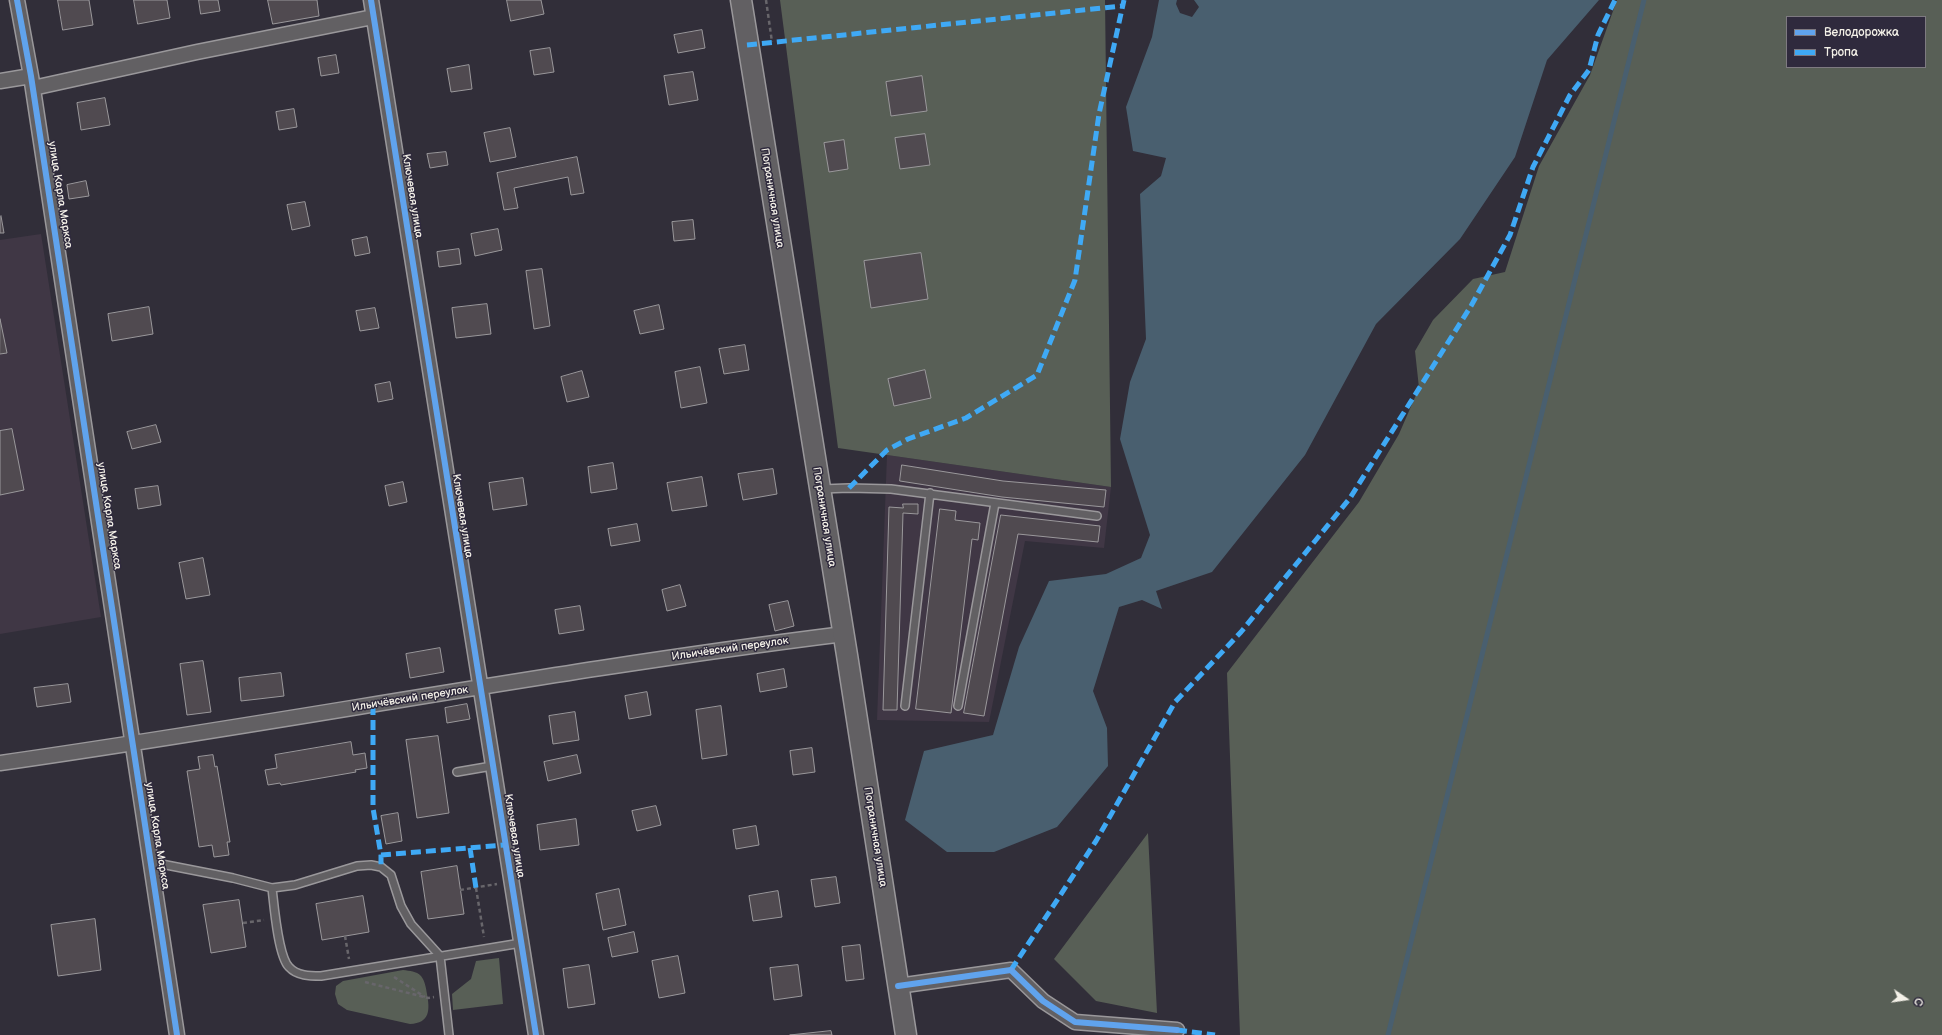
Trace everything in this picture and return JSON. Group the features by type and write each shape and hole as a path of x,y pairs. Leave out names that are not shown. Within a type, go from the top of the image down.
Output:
{"main road":[{"name":"Пограничная улица","path":"741,0 844,634 906,1035"}],"street":[{"name":"улица Карла Маркса","path":"17,0 32,82 177,1035"},
{"name":"Ключевая улица","path":"370,0 536,1035"},
{"path":"0,81 32,82 374,18"},
{"name":"Ильичёвский переулок","path":"0,763 133,744 701,652 844,634"},
{"path":"898,986 1011,970 1043,1001 1076,1022 1177,1030"}],"lane":[{"path":"820,489 884,489 930,493 1097,516"},
{"path":"905,706 930,493"},
{"path":"958,706 995,503"},
{"path":"457,772 492,766"},
{"path":"151,862 232,878 272,888 295,885 357,866 371,865 381,867 391,875 401,906 411,924 440,956 448,1035"},
{"path":"272,888 283,957 289,968 302,975 321,976 521,943"}],"path":[{"path":"766,0 772,42"},
{"path":"460,890 511,882"},
{"path":"476,888 485,949"},
{"path":"243,923 276,918"},
{"path":"345,936 353,979 428,998 388,973 386,965"}],"shaded area":[{"path":"780,0 1105,0 1111,487 838,448"},
{"path":"1617,0 1942,0 1942,1035 1240,1035 1227,673 1359,502 1399,434 1419,388 1415,351 1433,320 1473,279 1505,272 1539,166 1590,75"},
{"path":"41,234 101,617 0,634 0,240"},
{"path":"887,455 1111,487 1104,548 1025,541 989,722 877,720"},
{"path":"1148,833 1157,1013 1096,1001 1054,959"},
{"path":"499,958 503,1004 453,1010 452,994 471,979 476,961"},
{"path":"403,970 417,973 421,976 424,982 428,1000 428,1010 427,1015 422,1021 410,1024 347,1010 338,1004 335,994 336,986 343,981"}],"water":[{"path":"1159,0 1177,0 1176,4 1180,13 1192,17 1199,7 1194,0 1599,0 1547,60 1515,157 1460,239 1376,324 1305,455 1212,572 1156,591 1162,609 1142,600 1119,607 1093,691 1107,728 1108,766 1057,827 994,852 947,852 905,820 924,751 993,735 1019,647 1049,581 1106,574 1141,558 1150,535 1120,439 1130,382 1146,339 1140,194 1161,176 1166,158 1133,151 1126,107 1152,37"}],"building":[{"path":"58,0 89,0 93,25 63,30"},
{"path":"134,0 167,0 170,18 138,24"},
{"path":"199,0 218,0 220,11 201,14"},
{"path":"268,0 317,0 319,16 273,24"},
{"path":"507,0 541,0 544,14 511,21"},
{"path":"702,30 705,48 678,53 674,35"},
{"path":"550,48 554,72 534,75 530,51"},
{"path":"336,55 339,73 321,76 318,58"},
{"path":"469,65 472,89 451,92 447,69"},
{"path":"693,72 698,100 669,105 664,76"},
{"path":"922,76 927,111 891,116 886,82"},
{"path":"105,98 110,125 81,130 77,103"},
{"path":"294,109 297,127 279,130 276,112"},
{"path":"510,128 516,157 490,162 484,133"},
{"path":"925,134 930,165 900,169 895,138"},
{"path":"844,140 848,169 829,172 824,143"},
{"path":"446,152 448,165 430,168 427,154"},
{"path":"577,157 584,193 571,195 568,177 514,188 518,208 504,210 497,173"},
{"path":"86,181 89,196 69,199 67,185"},
{"path":"305,202 310,226 292,230 287,205"},
{"path":"1,216 4,233 0,233"},
{"path":"693,220 695,239 674,241 672,222"},
{"path":"498,229 502,250 475,256 471,234"},
{"path":"367,237 370,253 355,256 352,240"},
{"path":"459,249 461,264 439,267 437,252"},
{"path":"921,253 928,299 871,308 864,261"},
{"path":"542,269 550,326 534,329 526,271"},
{"path":"487,304 491,334 456,338 452,308"},
{"path":"659,305 664,329 640,334 634,311"},
{"path":"149,307 153,334 112,341 108,314"},
{"path":"375,308 379,328 360,331 356,311"},
{"path":"0,319 7,353 0,354"},
{"path":"745,345 749,370 724,374 719,349"},
{"path":"700,367 707,403 681,408 675,372"},
{"path":"925,370 931,398 894,406 888,379"},
{"path":"582,371 589,397 567,402 561,377"},
{"path":"390,382 393,399 378,402 375,385"},
{"path":"156,425 161,442 132,449 127,432"},
{"path":"12,429 24,490 0,495 0,431"},
{"path":"613,463 617,489 591,493 588,467"},
{"path":"902,465 1003,481 1106,490 1104,507 1002,497 900,481"},
{"path":"773,469 777,494 743,500 738,474"},
{"path":"702,477 707,506 672,511 667,483"},
{"path":"523,478 527,505 493,510 489,483"},
{"path":"403,482 407,502 389,506 385,486"},
{"path":"158,486 161,505 138,509 135,489"},
{"path":"903,504 918,504 918,514 903,513 897,710 883,710 889,507 903,508"},
{"path":"940,509 956,511 955,520 980,523 978,540 972,539 951,713 916,709"},
{"path":"1001,515 1100,526 1098,542 1018,534 984,716 964,713"},
{"path":"637,524 640,541 611,546 608,529"},
{"path":"203,558 210,595 186,599 179,563"},
{"path":"680,585 686,606 667,611 662,590"},
{"path":"788,601 794,626 775,631 769,605"},
{"path":"580,606 584,630 559,634 555,610"},
{"path":"440,648 444,672 410,678 406,654"},
{"path":"203,661 211,712 187,715 180,664"},
{"path":"784,669 787,687 760,692 757,674"},
{"path":"281,673 284,696 241,701 239,678"},
{"path":"68,684 71,702 37,707 34,688"},
{"path":"647,692 651,715 629,719 625,696"},
{"path":"467,704 470,719 447,723 445,708"},
{"path":"721,706 727,755 702,759 696,710"},
{"path":"575,712 579,740 553,744 549,716"},
{"path":"438,736 449,813 417,818 406,740"},
{"path":"351,742 353,755 365,753 367,768 355,770 356,772 281,785 280,783 268,785 265,770 277,768 275,755"},
{"path":"812,748 815,772 793,775 790,751"},
{"path":"213,755 215,767 217,766 230,842 227,842 229,855 214,857 212,845 199,847 187,771 200,769 198,757"},
{"path":"577,755 581,773 548,781 544,762"},
{"path":"656,806 661,825 637,831 632,811"},
{"path":"398,813 402,841 386,844 381,816"},
{"path":"576,819 579,845 540,850 537,825"},
{"path":"756,826 759,845 736,849 733,830"},
{"path":"457,866 464,914 428,919 421,872"},
{"path":"836,877 840,903 815,907 811,880"},
{"path":"619,889 626,925 603,930 596,894"},
{"path":"778,891 782,917 753,921 749,896"},
{"path":"363,896 369,932 322,940 316,904"},
{"path":"239,900 246,947 211,953 203,905"},
{"path":"95,919 101,970 58,976 51,925"},
{"path":"634,932 638,952 612,957 608,938"},
{"path":"860,945 864,979 846,981 842,947"},
{"path":"678,956 685,993 659,998 652,961"},
{"path":"589,965 595,1004 568,1008 563,969"},
{"path":"798,965 802,996 774,1000 770,968"},
{"path":"831,1031 832,1035 790,1035"}],"waterway":[{"path":"1388,1035 1644,0"}],"marked path":[{"path":"849,488 887,450 908,439 966,418 1037,375 1075,280 1099,114 1124,0"},
{"path":"1011,970 1096,841 1175,702 1241,632 1350,498 1471,306 1510,235 1533,167 1570,95 1589,70 1598,35 1615,0"},
{"path":"747,45 1122,6"},
{"path":"373,705 373,808 381,855 381,867"},
{"path":"381,855 505,845"},
{"path":"470,848 476,888"},
{"path":"1177,1030 1215,1035"}],"cycle path":[{"path":"17,0 31,76 177,1035"},
{"path":"371,0 536,1035"},
{"path":"898,986 1011,970 1043,1001 1075,1022 1177,1030"}]}
